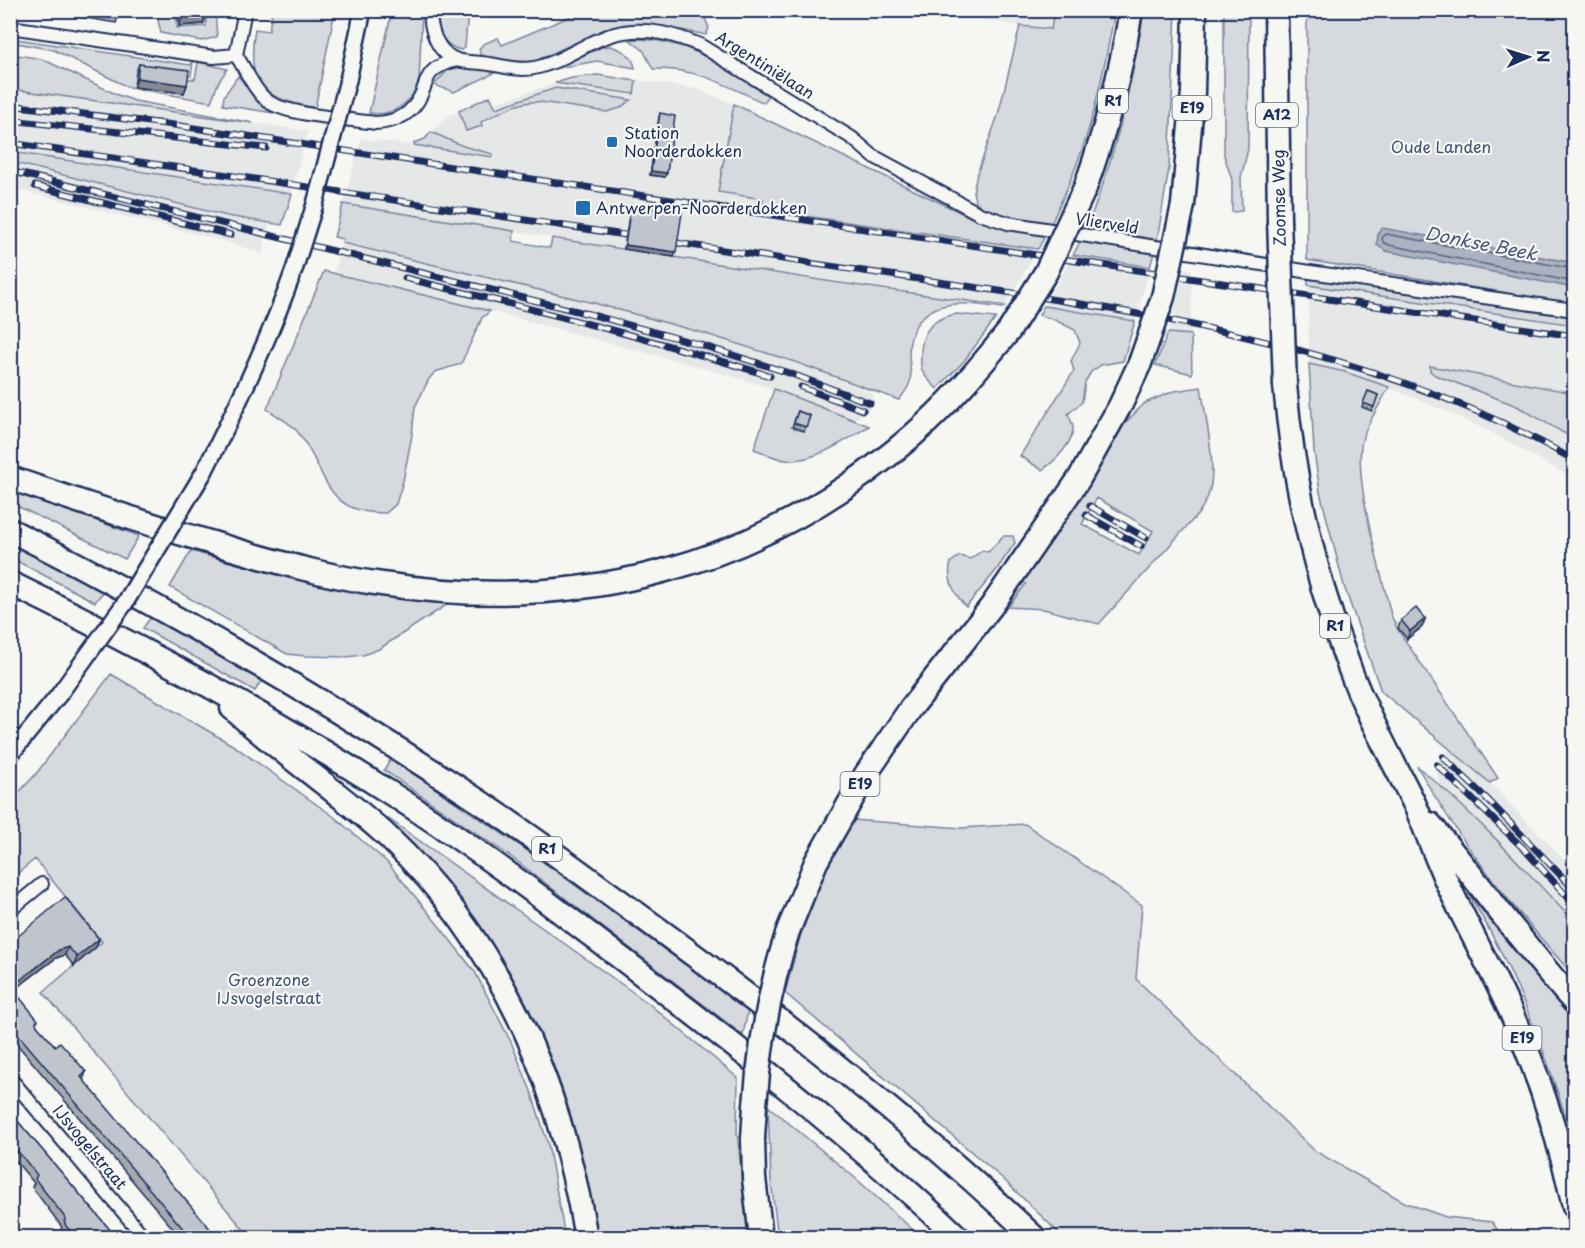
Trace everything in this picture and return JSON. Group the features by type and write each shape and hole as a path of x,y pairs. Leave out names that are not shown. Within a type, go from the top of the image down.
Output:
{"highway":[{"name":"R1","path":"10,478 200,540 327,574 380,584 466,594 521,594 581,589 689,564 762,535 830,498 888,457 968,381 1009,331 1046,272 1085,188 1111,110 1131,10"},
{"name":"E19","path":"761,1238 755,1187 753,1139 760,1048 771,989 788,931 816,862 847,804 888,740 1010,579 1079,479 1121,404 1140,363 1163,297 1183,205 1193,92 1195,10"},
{"name":"Zoomse Weg","path":"1276,10 1279,220 1285,385"},
{"name":"R1","path":"1285,385 1299,489 1322,585 1351,673 1371,718 1414,805 1464,864 1528,948 1575,1002"},
{"name":"R1","path":"10,530 107,579 237,651 477,800 752,998 889,1108 1035,1238"},
{"name":"R1","path":"10,583 205,683 286,729 386,790 480,853 587,931 783,1083 898,1180 959,1238"},
{"name":"R1","path":"205,683 267,740 391,840 413,862 460,919 499,979 540,1062 560,1119 572,1164 586,1238"},
{"name":"E19","path":"1414,805 1446,880 1492,971 1526,1049 1558,1141 1575,1206"}],"street":[{"path":"245,10 236,55 261,94 276,105 291,110 375,123 397,120 416,104 432,72 457,60"},
{"path":"10,755 58,696 125,603 204,472 244,390 295,267 315,204 348,80 363,10"},
{"path":"430,10 434,37 447,55 457,60"},
{"path":"10,27 214,57 236,55"},
{"name":"Argentiniëlaan","path":"457,60 488,63 512,69 535,68 605,37 641,31 662,33 700,45 852,138 873,156"},
{"name":"Vlierveld","path":"873,156 980,214 1008,224 1575,310"},
{"path":"10,910 42,884"},
{"name":"IJsvogelstraat","path":"10,1078 145,1238"}],"shaded area":[{"path":"932,11 1054,11 1052,29"},
{"path":"585,76 613,76 696,89 734,104 718,191 764,199 763,210 1038,249 1005,306 609,247 343,204 361,139 413,145 425,139 448,116 490,96 494,103"},
{"path":"11,89 308,131 282,225 270,222 262,254 231,243 11,188"},
{"path":"342,242 594,303 703,333 795,362 874,394 870,408 854,420 774,389 721,373 334,272"},
{"path":"1073,255 1150,267 1135,321 1044,306"},
{"path":"1185,268 1192,270 1191,335 1168,333"},
{"path":"1308,285 1574,325 1574,479 1489,431 1420,400 1345,372 1309,364"},
{"path":"1451,749 1490,783 1574,870 1574,922 1516,860 1439,785 1437,765 1442,756"}],"green space":[{"path":"156,11 175,11 177,28 206,26 206,12 215,11 217,37 201,41 161,33"},
{"path":"272,11 335,11 315,108 282,99 270,93 256,77 253,64 255,29 269,31"},
{"path":"392,11 422,11 419,81 411,96 400,107 386,113 369,113"},
{"path":"436,11 468,11 465,47 461,50 449,45 441,35"},
{"path":"583,11 702,11 709,28 706,35 663,26 620,26 606,29 535,61 521,62 481,56 479,49 483,44 498,38 502,45"},
{"path":"1054,11 1115,11 1099,90 1086,138 1051,224 1005,217 983,209 975,200 973,192 998,115 1020,26 1051,29"},
{"path":"1144,11 1176,11 1169,168 1157,241 1086,229 1114,149 1134,66"},
{"path":"1224,11 1249,11 1248,149 1241,177 1242,211 1232,212 1232,180 1224,155"},
{"name":"Oude Landen","path":"1307,11 1574,11 1574,304 1307,260"},
{"path":"10,38 190,65 193,62 191,76 148,70 134,87 184,93 186,79 195,79 198,62 227,69 218,83 211,102 128,87 54,50 11,42"},
{"path":"630,40 675,44 707,57 768,96 764,103 724,84 698,75 669,69 653,69 643,50"},
{"path":"610,46 626,53 635,68 597,61 553,69 602,47"},
{"path":"11,54 42,59 135,101 253,123 11,89"},
{"path":"462,67 497,72 454,92 434,85 448,70"},
{"path":"598,75 636,81 634,94 555,83 572,78"},
{"path":"238,76 261,103 280,114 223,105 224,96"},
{"path":"556,88 631,100 620,108 607,112 540,102 525,103 502,111 481,122 482,126 466,131 459,111 490,96 496,108"},
{"path":"734,104 972,218 1008,229 1045,236 1038,249 762,210 763,199 718,192"},
{"path":"431,132 463,146 493,154 492,157 414,145 425,139"},
{"path":"11,152 292,194 282,225 227,216 11,162"},
{"path":"343,204 514,231 513,241 550,248 552,238 1005,306 1003,308 968,304 944,305 924,315 916,325 910,341 911,377 905,393 899,400 795,362 703,333 594,303 342,243 343,239 334,237"},
{"path":"1080,242 1154,253 1150,267 1073,255"},
{"path":"324,271 490,311 482,318 461,364 435,372 429,379 415,407 403,481 396,504 386,513 365,511 349,506 338,498 329,487 297,431 267,409"},
{"path":"1308,279 1330,280 1574,315 1574,325 1308,285"},
{"path":"1044,306 1135,321 1123,361 1101,365 1091,372 1085,382 1082,402 1068,414 1073,428 1070,440 1057,457 1042,470 1020,456 1074,371 1071,361 1080,343 1075,330 1039,315"},
{"path":"957,314 996,318 964,361 937,389 921,368 923,339 935,322"},
{"path":"1168,333 1191,335 1192,374 1155,365"},
{"path":"1309,364 1345,372 1389,387 1363,437 1360,454 1369,525 1391,615 1398,630 1498,778 1490,783 1381,691 1344,586 1320,492 1314,451"},
{"path":"1430,366 1574,393 1574,439 1517,406 1435,375 1430,371"},
{"path":"1201,387 1212,474 1208,496 1198,514 1099,624 1044,609 1008,607 1026,584 1023,581 1089,485 1125,423 1145,403 1174,391","holes":["1097,498 1153,531 1139,555 1082,524"]},
{"path":"774,389 869,426 850,438 808,458 786,460 774,457 754,449"},
{"path":"11,490 139,536 125,559 11,503"},
{"path":"1003,536 1013,536 1015,543 966,607 952,586 951,562 960,556 970,559 983,550 988,552"},
{"path":"11,543 103,592 95,602 11,558"},
{"path":"191,551 255,569 318,583 448,604 379,649 363,655 346,657 287,654 170,587"},
{"path":"151,617 261,681 255,691 143,628"},
{"name":"Groenzone IJsvogelstraat","path":"111,674 234,746 333,816 387,862 440,927 475,972 511,1042 531,1091 548,1144 565,1237 250,1237 43,992 102,942 35,859 11,879 10,802 36,774"},
{"path":"391,759 522,847 748,1010 743,1035 514,859 384,770"},
{"path":"1417,766 1479,822 1574,922 1574,976 1490,876 1452,823"},
{"path":"386,817 648,1003 738,1078 737,1132 748,1237 597,1237 568,1106 545,1044 530,1013 509,977 383,820"},
{"path":"853,820 962,828 1025,824 1142,905 1136,979 1315,1151 1406,1203 1446,1217 1492,1222 1502,1237 1063,1237 1002,1178 785,993 800,937 825,872"},
{"path":"1468,893 1574,1019 1574,1145 1554,1080 1530,1016 1501,953"},
{"path":"768,1106 854,1177 921,1237 778,1237 771,1182"}],"water":[{"path":"1382,228 1574,263 1574,288 1386,251 1377,245 1378,232"}],"building":[{"path":"139,64 189,70 187,85 137,78"},
{"path":"660,113 675,116 667,173 651,171"},
{"path":"631,205 682,213 676,252 625,245"},
{"path":"1368,391 1378,395 1374,407 1363,403"},
{"path":"798,411 810,416 806,427 794,423"},
{"path":"1416,608 1425,619 1410,631 1401,620"},
{"path":"65,897 99,939 77,957 68,947 59,950 11,987 38,1020 37,1026 55,1046 60,1042 86,1072 81,1077 211,1230 202,1238 191,1238 10,1025 10,943"},
{"path":"10,1112 117,1238 74,1237 66,1226 64,1221 66,1219 35,1179 37,1175 17,1150 10,1155"}],"railway":[{"path":"10,105 174,125 1574,336"},
{"path":"10,120 266,148"},
{"path":"10,143 985,289 1189,324 1290,348 1388,377 1483,414 1574,460"},
{"path":"10,171 589,314 698,344 789,373 870,403"},
{"path":"35,186 231,235"},
{"path":"405,278 634,336 770,376"},
{"path":"801,387 863,410"},
{"path":"1090,506 1146,538"},
{"path":"1086,515 1141,546"},
{"path":"1443,757 1574,889"},
{"path":"1437,765 1523,848 1574,904"}],"place":[{"name":"Station Noorderdokken","path":"612,142"},
{"name":"Antwerpen-Noorderdokken","path":"583,208"}],"water label":[{"name":"Donkse Beek","path":"1481,244"}]}
